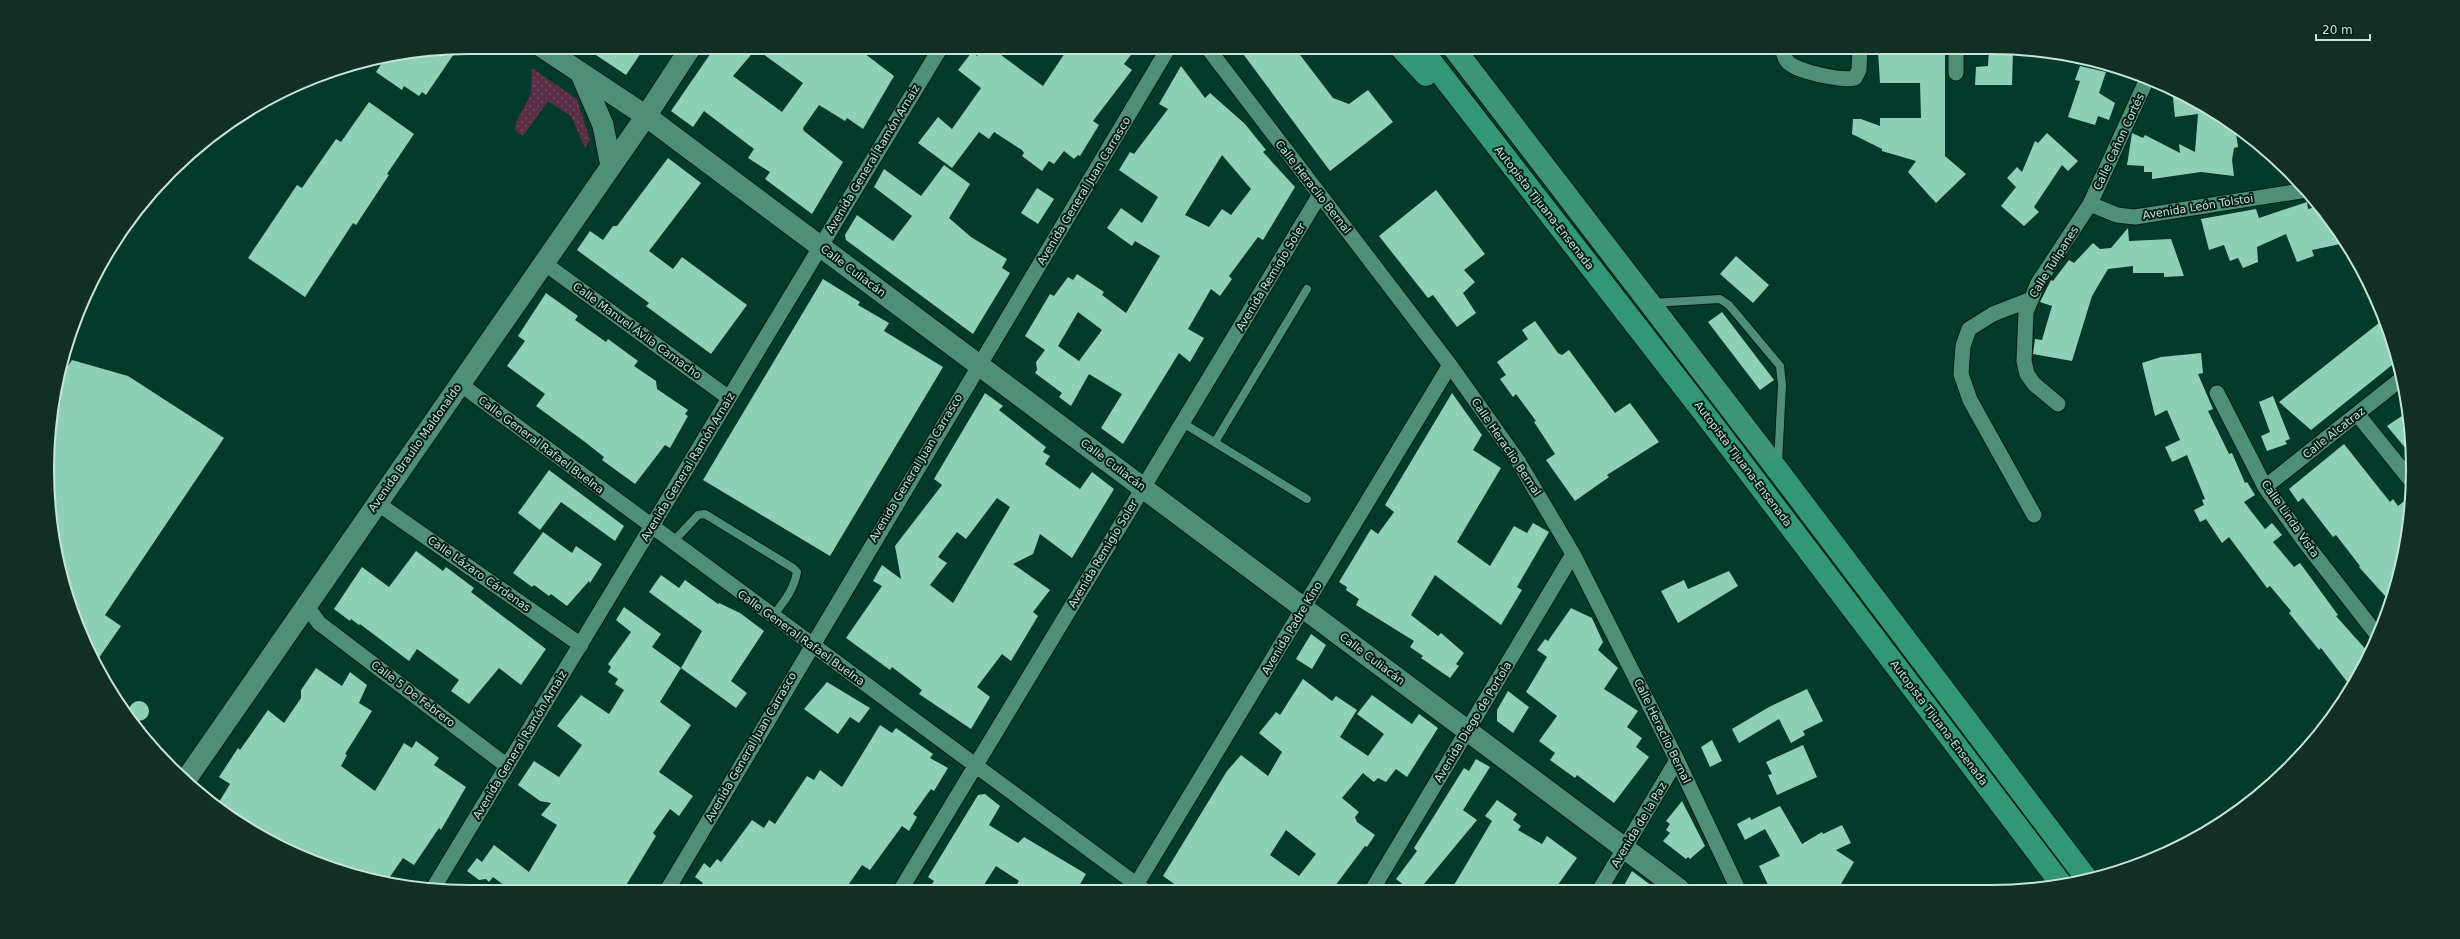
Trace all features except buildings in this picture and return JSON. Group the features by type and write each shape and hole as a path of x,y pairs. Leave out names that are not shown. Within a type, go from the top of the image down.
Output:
{"highway":[{"path":"1407,54 1511,166"},
{"name":"Autopista Tijuana-Ensenada","path":"1425,54 1511,166 1708,417 2058,879"},
{"path":"1777,469 2083,874"}],"main road":[{"path":"1458,54 1777,469"},
{"path":"1472,54 1511,123"}],"street":[{"name":"Calle Culiacán","path":"552,54 646,116 1674,885"},
{"name":"Avenida Braulio Maldonaldo","path":"189,775 646,116 687,54"},
{"name":"Avenida General Ramón Arnaiz","path":"436,883 937,54"},
{"name":"Avenida General Juan Carrasco","path":"670,885 810,645 978,365 1085,191 1165,54"},
{"name":"Calle Heraclio Bernal","path":"1212,54 1319,196 1450,365 1518,461 1573,554 1677,760 1736,885"},
{"path":"1784,54 1787,61 1800,70 1846,79 1855,78 1858,74 1859,54"},
{"path":"1956,54 1956,74"},
{"path":"581,74 603,125 611,166"},
{"name":"Calle Cañon Cortés","path":"2090,204 2145,84"},
{"name":"Avenida León Tolstoi","path":"2090,204 2117,215 2135,218 2299,191"},
{"name":"Avenida Remigio Soler","path":"904,885 1319,196"},
{"name":"Calle Tulipanes","path":"2058,404 2034,384 2027,374 2024,361 2026,312 2029,300 2090,204"},
{"name":"Calle Manuel Ávila Camacho","path":"544,263 729,398"},
{"path":"2029,300 1993,314 1969,329 1963,346 1961,374 1970,400 2034,515"},
{"name":"Avenida Padre Kino","path":"1140,885 1303,608 1450,365"},
{"name":"Calle Alcatraz","path":"2265,487 2358,415 2397,383"},
{"name":"Calle General Rafael Buelna","path":"460,384 672,543 975,766 1133,885"},
{"name":"Calle Linda Vista","path":"2217,393 2265,487 2373,630"},
{"path":"2358,415 2406,474"},
{"name":"Calle Lázaro Cárdenas","path":"377,503 581,645"},
{"name":"Avenida Diego de Portola","path":"1375,885 1573,554"},
{"name":"Calle 5 De Febrero","path":"301,612 319,622 507,766"},
{"name":"Avenida de la Paz","path":"1602,885 1677,760"}],"lane":[{"path":"1215,442 1308,289"},
{"path":"1651,304 1720,299 1729,305 1780,366 1782,385 1777,469"},
{"path":"1183,423 1306,499"},
{"path":"672,543 698,515 705,514 793,568 797,572 796,579 787,597 772,617"}],"shaded area":[{"path":"532,68 577,99 590,140 585,148 571,116 548,101 523,136 515,130 516,122 531,94"}]}
